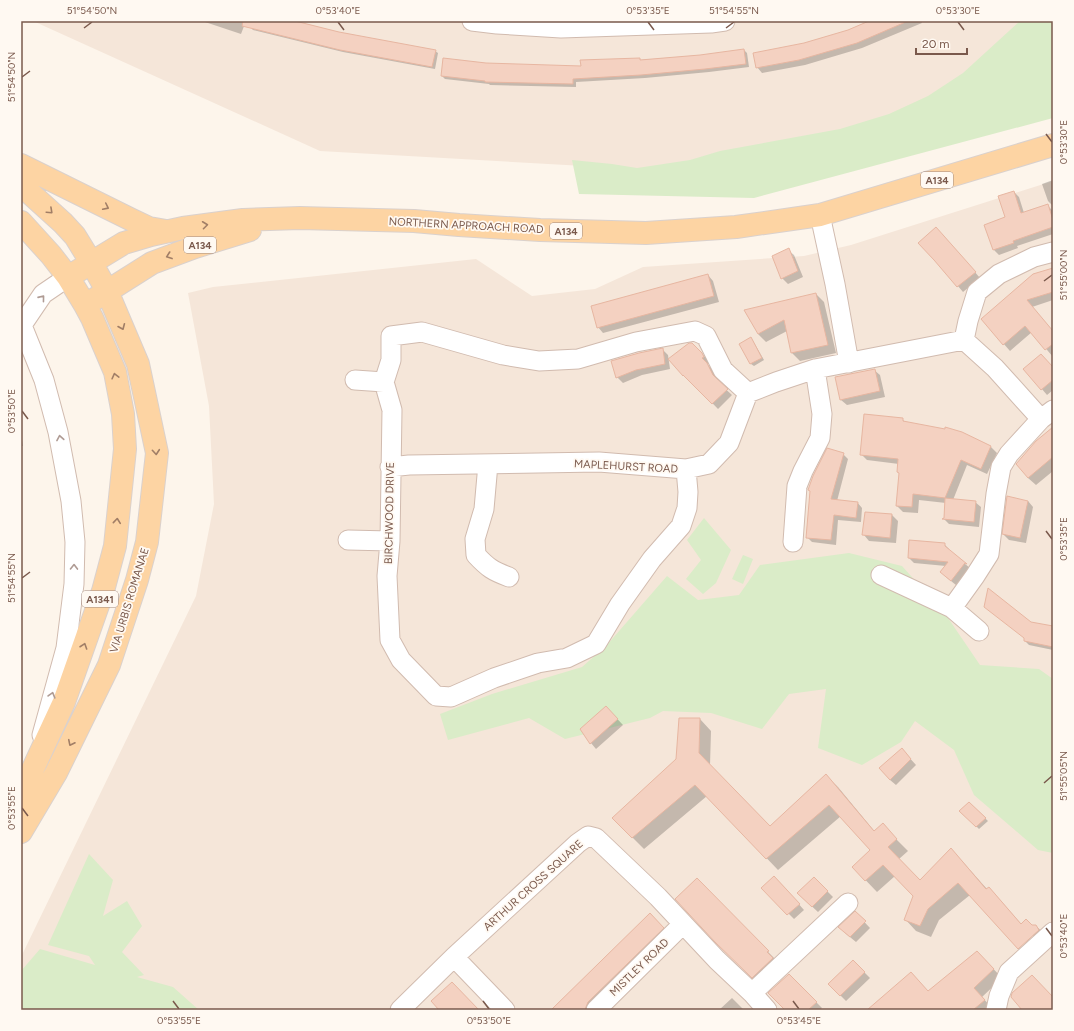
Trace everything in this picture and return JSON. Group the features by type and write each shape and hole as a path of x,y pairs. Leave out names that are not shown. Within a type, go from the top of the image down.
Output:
{"main road":[{"name":"NORTHERN APPROACH ROAD","path":"68,277 124,243 166,231 243,220 300,218 414,221 540,230 646,233 736,227 820,215 1053,145"},
{"name":"NORTHERN APPROACH ROAD","path":"21,165 149,228 166,231"},
{"path":"21,185 63,223 75,236 91,262"},
{"name":"NORTHERN APPROACH ROAD","path":"86,305 152,263 164,258 246,231 300,218"},
{"path":"21,222 51,255 68,277"},
{"name":"VIA URBIS ROMANAE","path":"21,832 56,773 109,666 137,580 147,542 157,453 138,364 107,291 91,262"},
{"name":"A1341","path":"21,803 32,773 64,702 103,591 115,546 125,449 123,414 115,372 86,305 68,277"}],"street":[{"path":"472,21 561,28 711,23 725,21"},
{"path":"820,215 835,284 849,363"},
{"path":"964,340 977,292 999,274 1034,257 1053,252"},
{"path":"32,773 50,701 66,648 74,584 74,542 71,501 58,432 44,380 22,324 44,294 68,277"},
{"path":"355,380 384,382 391,360 391,336 422,332 503,355 539,361 578,359 636,342 695,331 706,336 723,370 748,393 815,369 964,340"},
{"path":"952,608 975,576 988,554 1001,466 1009,454 1047,415 964,340"},
{"path":"793,542 797,486 820,438 822,414 815,369"},
{"name":"BIRCHWOOD DRIVE","path":"384,382 392,410 390,540 387,576 390,640 401,660 436,696 451,697 494,678 538,663 567,658 596,644 620,604 652,559 681,526 687,508 688,492 686,469"},
{"name":"MAPLEHURST ROAD","path":"390,467 409,465 599,462 686,469 709,464 729,443 748,393"},
{"path":"488,464 484,509 475,539 476,555 486,566 509,577"},
{"path":"348,540 390,540"},
{"path":"881,575 952,608 979,631"},
{"name":"ARTHUR CROSS SQUARE","path":"400,1010 454,957 578,843 588,836 596,838 658,897 717,960 752,993 767,1010"},
{"path":"752,993 848,903"},
{"name":"MISTLEY ROAD","path":"596,1010 683,924"},
{"path":"996,1010 999,996 1009,972 1053,932"},
{"path":"454,957 505,1010"}],"shaded area":[{"path":"33,21 1053,21 1053,25 903,119 673,171 320,151"},
{"path":"1053,181 1053,1010 21,1010 21,957 196,596 214,504 209,406 188,293 213,287 476,259 532,296 595,289 643,267 804,256 851,245"}],"green space":[{"path":"1020,21 1053,21 1053,118 754,198 579,194 572,160 637,168 690,160 720,151 840,129 889,114 928,96 963,73"},
{"path":"704,518 731,550 716,583 703,594 686,579 701,560 687,540"},
{"path":"849,553 902,566 946,615 980,665 1039,669 1053,679 1053,853 1038,850 974,795 954,750 915,721 901,742 862,765 818,748 826,689 789,694 762,729 711,713 663,711 650,718 565,739 529,718 448,740 440,714 492,694 582,667 606,646 667,576 698,600 739,595 760,565"},
{"path":"743,555 753,559 743,584 732,579"},
{"path":"89,854 113,880 103,916 127,901 142,926 122,952 144,975 137,977 173,987 199,1010 21,1010 21,971 40,949 95,965 89,956 48,945"}],"building":[{"path":"243,21 295,21 339,32 436,50 432,67 340,50 242,26"},
{"path":"869,21 908,21 857,43 799,60 756,68 753,53 804,43 848,30"},
{"path":"744,49 746,64 641,75 573,79 573,84 485,82 441,76 443,58 486,63 581,66 580,60 640,58 640,60 700,55"},
{"path":"1014,191 1021,213 1048,204 1053,220 1053,227 1013,241 1014,243 993,250 984,225 1005,217 998,196"},
{"path":"936,227 976,272 957,287 918,243"},
{"path":"789,248 798,271 781,279 772,256"},
{"path":"1053,268 1053,292 1027,300 1053,331 1053,344 1045,350 1025,326 1003,345 981,319 1033,274"},
{"path":"708,274 714,296 597,328 591,306"},
{"path":"816,293 828,345 791,353 784,320 758,334 744,310"},
{"path":"751,337 762,358 750,364 739,344"},
{"path":"689,343 692,343 702,353 704,357 702,358 707,363 713,375 728,389 712,404 668,359"},
{"path":"663,348 665,364 636,370 616,378 611,361"},
{"path":"1041,354 1053,367 1053,380 1041,390 1023,369"},
{"path":"875,369 880,391 840,400 835,377"},
{"path":"864,414 903,418 903,421 945,429 945,427 962,432 991,446 981,469 961,460 945,498 913,494 912,507 896,506 899,473 897,472 898,459 860,455"},
{"path":"1053,427 1053,457 1028,478 1016,464 1036,441"},
{"path":"827,448 844,453 831,499 858,502 856,518 834,515 831,540 806,538 810,491 808,490 813,476"},
{"path":"1007,496 1028,501 1020,538 1002,534"},
{"path":"945,498 976,501 974,522 942,519 944,518"},
{"path":"865,512 892,514 890,538 862,535"},
{"path":"909,540 945,543 945,546 967,564 965,563 951,581 940,572 948,562 908,558"},
{"path":"988,588 1031,622 1053,626 1053,647 1024,641 1024,638 984,607"},
{"path":"606,706 618,719 590,744 580,729"},
{"path":"679,718 700,718 699,753 770,826 826,774 874,831 883,823 897,839 888,847 920,880 951,848 986,889 989,887 1021,924 1026,919 1032,925 1036,925 1039,930 1018,949 958,883 928,909 920,926 904,920 913,896 883,865 865,881 852,867 870,850 829,805 766,859 695,785 632,838 612,818 676,759"},
{"path":"902,748 911,759 890,780 879,768"},
{"path":"969,802 986,818 976,827 959,811"},
{"path":"774,876 800,904 787,915 761,888"},
{"path":"814,877 828,891 812,907 797,893"},
{"path":"697,878 769,951 767,952 773,958 752,978 715,942 675,899"},
{"path":"855,911 866,921 850,937 838,927"},
{"path":"650,913 664,928 588,1002 585,1010 551,1010"},
{"path":"977,951 994,969 974,988 985,1000 973,1010 867,1010 911,972 928,991"},
{"path":"853,960 865,972 840,996 828,984"},
{"path":"789,974 817,1002 808,1010 785,1010 768,993"},
{"path":"1032,975 1053,997 1053,1010 1022,1010 1011,997 1012,993"},
{"path":"452,982 479,1010 439,1010 431,1001"}]}
